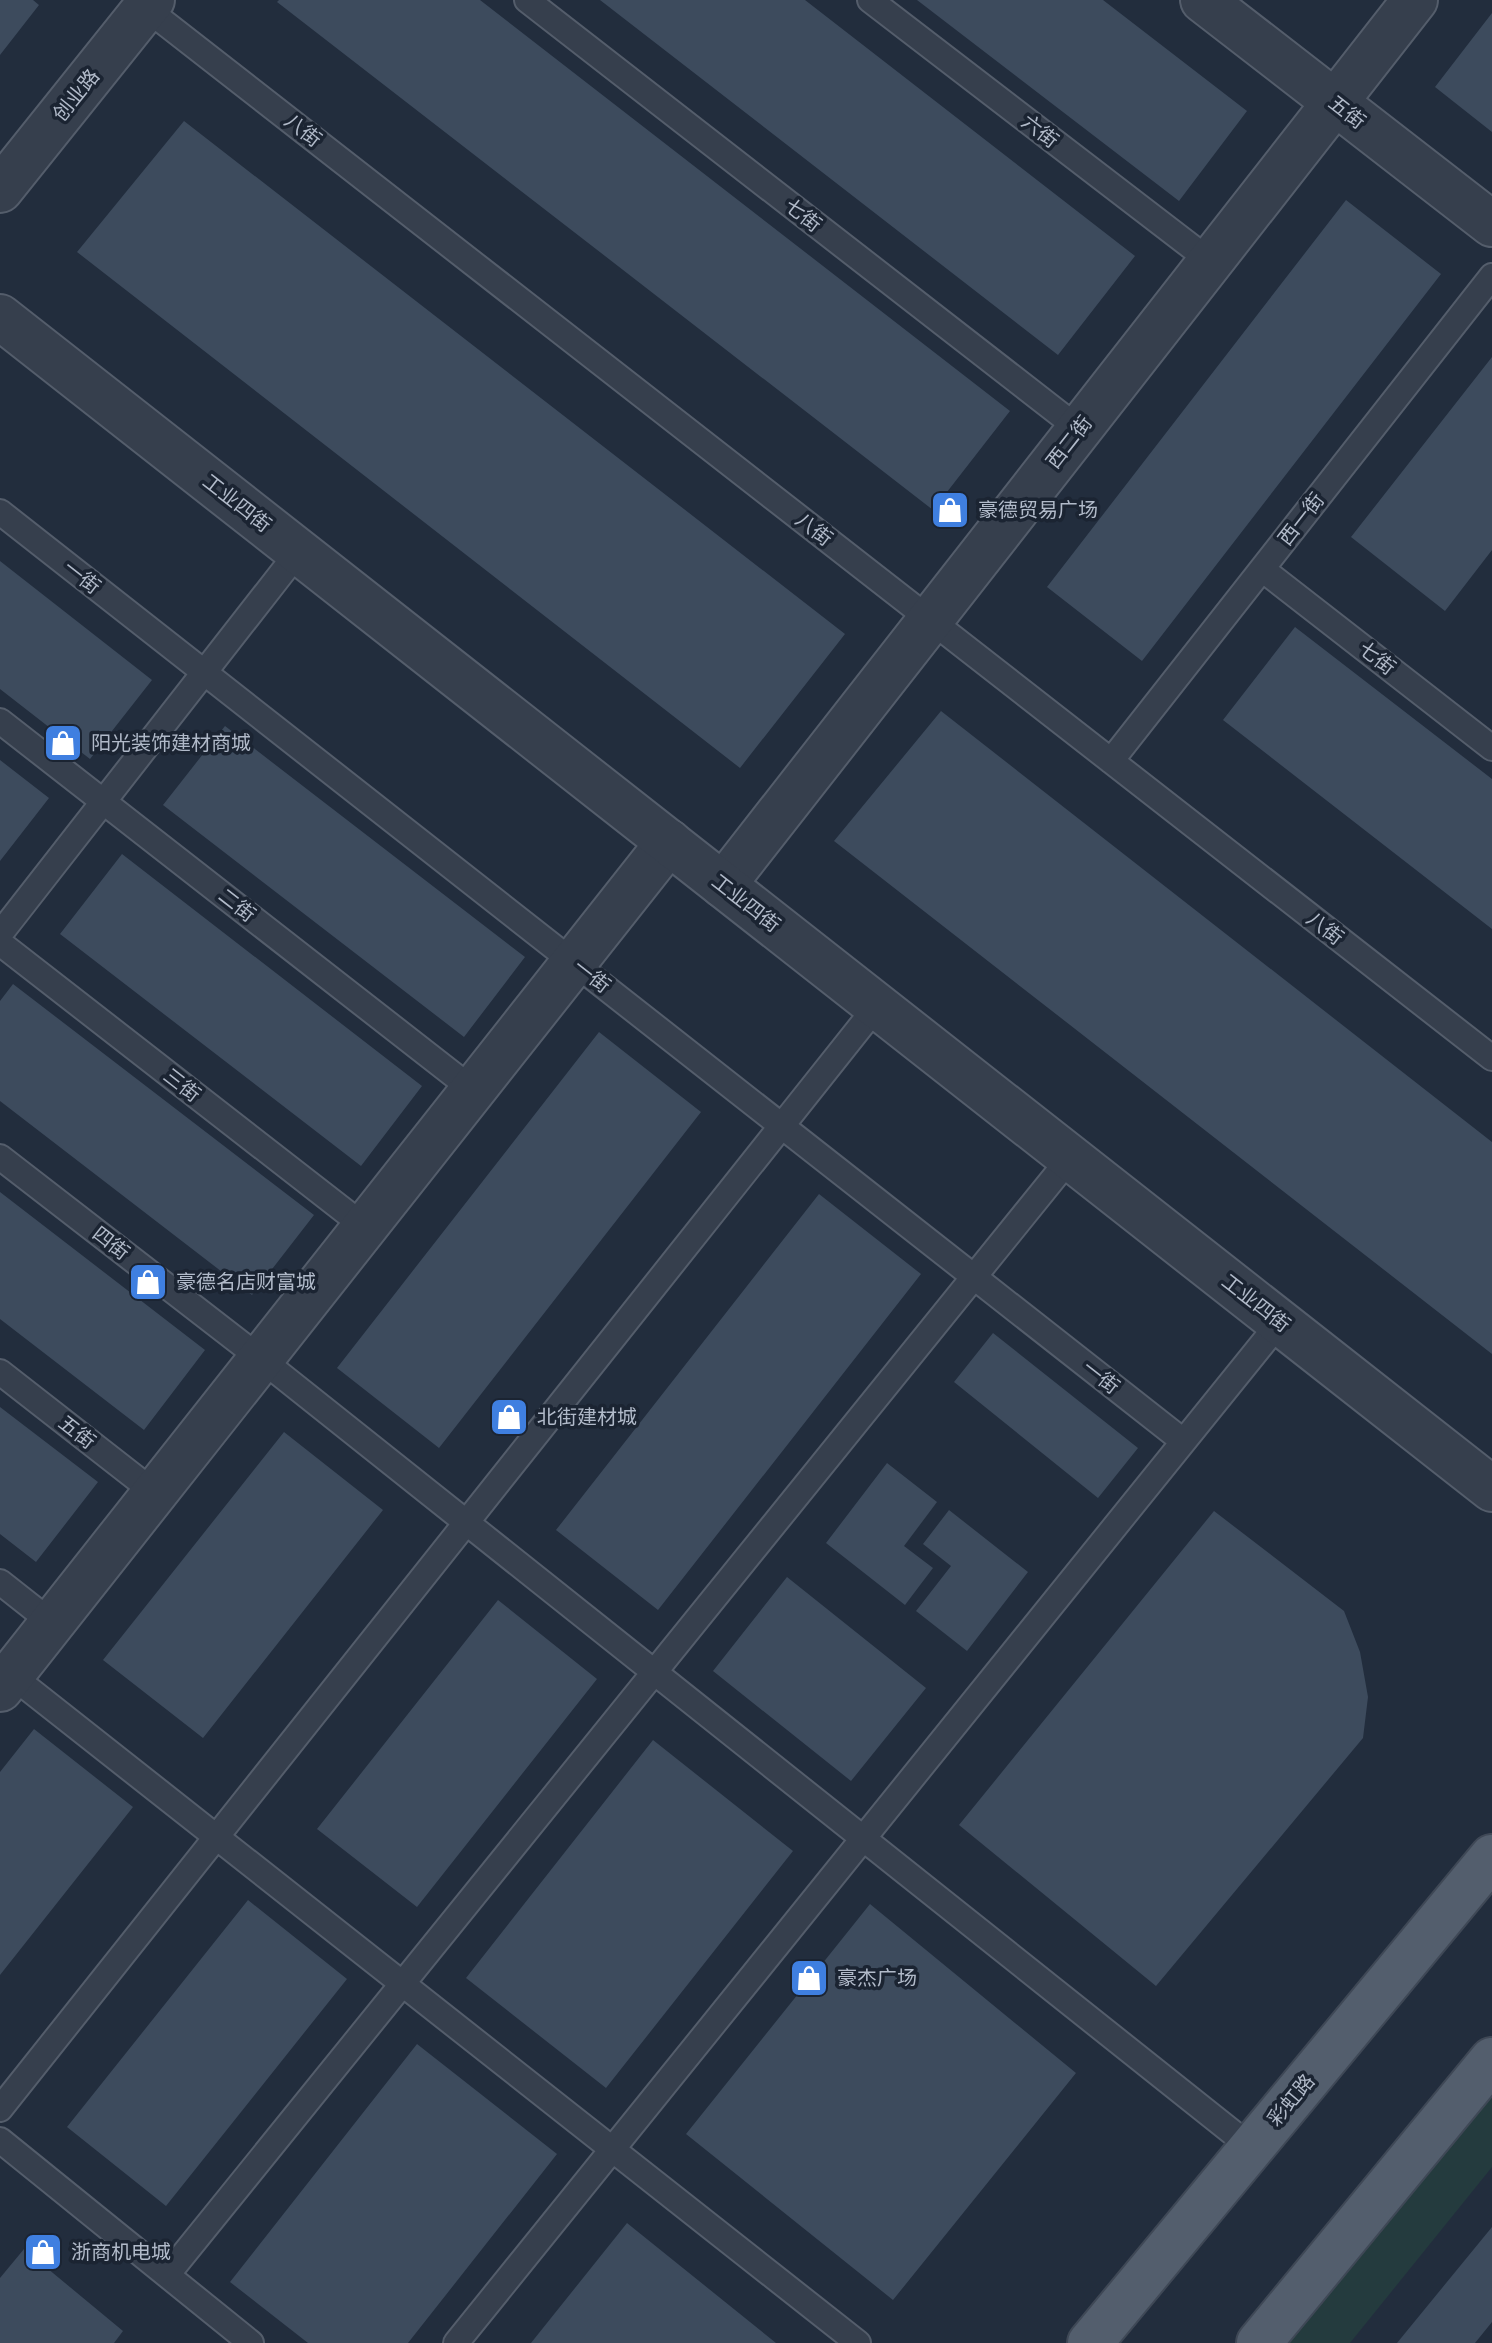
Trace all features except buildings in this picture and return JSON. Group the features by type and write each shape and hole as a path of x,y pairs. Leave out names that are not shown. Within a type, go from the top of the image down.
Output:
{"main road":[{"name":"彩虹路","path":"1090,2343 1492,1857"},
{"path":"1259,2343 1492,2060"}],"street":[{"name":"五街","path":"1203,0 1492,224"},
{"name":"西二街","path":"723,885 1415,0"},
{"name":"创业路","path":"0,190 145,3"},
{"name":"工业四街","path":"0,317 1492,1489"},
{"path":"5,1682 669,842"}],"lane":[{"name":"七街","path":"527,0 1079,429"},
{"name":"六街","path":"870,0 1210,261"},
{"name":"八街","path":"145,3 1492,1058"},
{"name":"西一街","path":"1111,761 1492,276"},
{"name":"一街","path":"0,512 1183,1441"},
{"path":"0,934 299,551"},
{"name":"七街","path":"1262,569 1492,748"},
{"name":"二街","path":"0,721 473,1090"},
{"name":"三街","path":"0,943 365,1227"},
{"path":"0,2109 877,1006"},
{"name":"四街","path":"0,1157 261,1359 1252,2148"},
{"path":"167,2275 1070,1158"},
{"path":"456,2343 1280,1322"},
{"name":"五街","path":"0,1372 155,1493"},
{"path":"0,1582 52,1623"},
{"path":"5,1682 216,1837 858,2343"},
{"path":"0,2140 251,2343"}],"green space":[{"path":"1492,2092 1492,2167 1350,2343 1284,2343"}],"place":[{"name":"豪德贸易广场","path":"950,510"},
{"name":"阳光装饰建材商城","path":"63,743"},
{"name":"豪德名店财富城","path":"148,1282"},
{"name":"北街建材城","path":"509,1417"},
{"name":"豪杰广场","path":"809,1978"},
{"name":"浙商机电城","path":"43,2252"}]}
